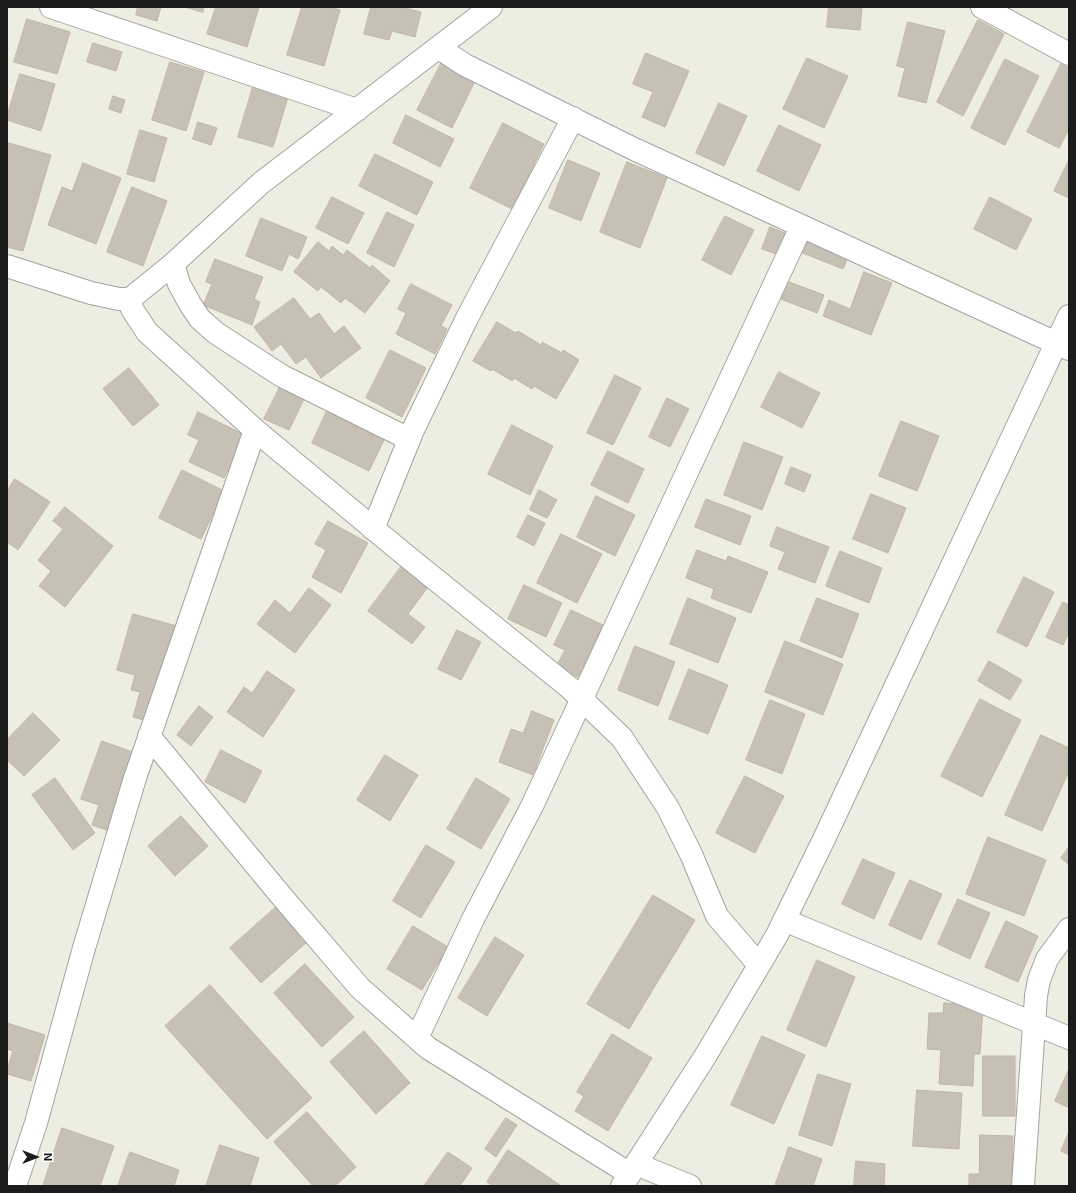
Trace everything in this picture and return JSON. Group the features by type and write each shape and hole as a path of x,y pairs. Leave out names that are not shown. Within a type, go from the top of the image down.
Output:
{"street":[{"path":"51,7 357,110"},
{"path":"7,266 91,293 119,299 130,299 173,264 261,183 491,7"},
{"path":"982,7 1069,54"},
{"path":"439,48 465,65 634,149 1062,346"},
{"path":"373,529 409,439 467,318 573,118"},
{"path":"417,1038 473,919 532,806 801,227"},
{"path":"173,264 179,284 190,304 200,319 216,333 282,376 409,439"},
{"path":"130,299 132,309 137,319 147,332 255,430 373,529 581,698 622,738 668,808 691,854 717,916 759,965"},
{"path":"630,1175 706,1055 784,920 828,832 1062,346 1069,316"},
{"path":"15,1186 36,1123 84,948 149,736 255,430"},
{"path":"149,736 278,892 360,988 428,1048 630,1175 690,1186"},
{"path":"784,920 1069,1038"},
{"path":"1023,1186 1036,996 1039,980 1047,958 1069,929"}],"building":[{"path":"138,7 161,7 157,21 136,15"},
{"path":"185,7 204,7 203,12"},
{"path":"216,7 259,7 247,47 207,34"},
{"path":"302,7 330,7 340,10 324,66 287,55"},
{"path":"371,7 401,7 421,12 415,37 392,31 389,40 364,34"},
{"path":"829,7 862,7 860,30 827,27"},
{"path":"27,19 70,32 57,74 14,62"},
{"path":"978,20 1004,34 963,116 937,102"},
{"path":"908,22 945,31 926,103 898,96 905,68 897,66"},
{"path":"93,43 122,52 116,71 87,62"},
{"path":"646,53 689,71 665,127 642,117 653,92 633,84"},
{"path":"807,58 848,76 824,128 783,109"},
{"path":"1005,59 1039,76 1005,145 971,128"},
{"path":"170,62 204,72 186,131 152,120"},
{"path":"442,62 476,79 452,128 417,110"},
{"path":"1061,64 1069,68 1069,129 1059,148 1027,132"},
{"path":"20,74 55,84 41,131 7,120"},
{"path":"253,87 288,97 273,147 238,137"},
{"path":"113,96 125,100 121,113 109,109"},
{"path":"719,103 747,116 724,166 696,153"},
{"path":"406,115 454,139 440,167 393,143"},
{"path":"198,122 217,128 211,145 193,139"},
{"path":"503,123 544,144 512,209 470,188"},
{"path":"779,125 821,145 799,191 757,171"},
{"path":"140,130 167,138 154,182 127,174"},
{"path":"9,143 51,155 23,251 7,247 7,151"},
{"path":"375,154 433,182 417,215 359,186"},
{"path":"568,160 600,173 581,221 549,208"},
{"path":"1069,160 1069,198 1054,191"},
{"path":"627,162 667,178 640,248 600,232"},
{"path":"83,163 121,178 96,244 48,225 62,187 72,191"},
{"path":"132,187 167,201 143,266 107,252"},
{"path":"332,197 364,213 348,244 316,228"},
{"path":"990,197 1032,219 1016,250 974,229"},
{"path":"387,212 414,225 394,267 367,253"},
{"path":"725,216 754,230 731,275 702,260"},
{"path":"261,218 307,237 298,259 289,254 282,271 246,256"},
{"path":"770,227 787,234 779,255 762,249"},
{"path":"805,238 849,255 843,269 800,252"},
{"path":"318,242 329,251 332,246 343,255 347,250 370,268 372,265 390,281 365,313 345,298 341,303 321,287 318,291 294,272"},
{"path":"215,259 263,277 254,299 260,302 252,325 203,305 212,284 206,282"},
{"path":"864,272 892,283 871,335 823,316 829,300 850,309"},
{"path":"784,280 824,295 817,313 778,298"},
{"path":"411,284 452,305 441,326 447,329 435,354 396,334 406,313 398,309"},
{"path":"294,298 310,319 319,313 334,334 344,326 361,348 321,378 306,357 296,364 281,344 272,351 254,327"},
{"path":"497,322 516,333 518,331 541,345 542,342 562,353 563,350 579,360 556,399 534,386 532,389 514,378 512,381 492,369 491,371 473,361"},
{"path":"390,350 426,368 402,417 366,398"},
{"path":"129,368 159,405 133,426 103,389"},
{"path":"779,372 820,393 802,428 761,407"},
{"path":"615,375 641,388 613,445 587,433"},
{"path":"281,385 305,397 289,430 264,419"},
{"path":"667,398 689,409 670,447 649,437"},
{"path":"328,409 385,438 369,471 312,443"},
{"path":"198,412 245,435 224,478 189,462 199,440 188,435"},
{"path":"901,421 939,436 917,491 879,476"},
{"path":"512,425 553,446 530,495 488,474"},
{"path":"744,442 783,457 762,510 724,495"},
{"path":"608,451 644,469 628,503 591,485"},
{"path":"791,467 811,475 804,492 785,484"},
{"path":"182,470 224,491 201,539 159,518"},
{"path":"15,479 50,502 18,550 7,542 7,491"},
{"path":"539,490 557,500 547,518 530,510"},
{"path":"871,494 906,508 888,553 853,539"},
{"path":"596,496 635,515 615,556 577,537"},
{"path":"706,499 751,516 740,545 695,527"},
{"path":"65,507 113,546 65,607 39,586 51,571 38,560 63,529 53,521"},
{"path":"528,515 545,523 534,546 517,537"},
{"path":"328,521 368,543 341,593 312,577 326,550 315,544"},
{"path":"777,527 829,547 815,583 778,569 785,552 770,546"},
{"path":"561,534 602,554 577,603 537,583"},
{"path":"697,550 726,561 728,556 768,572 751,613 711,598 714,589 686,578"},
{"path":"840,551 882,568 869,603 826,586"},
{"path":"401,567 428,587 408,614 425,627 412,644 368,611"},
{"path":"1024,577 1054,592 1027,647 997,632"},
{"path":"524,585 562,603 546,637 508,619"},
{"path":"309,588 331,605 295,653 257,624 275,600 290,613"},
{"path":"688,598 736,618 718,663 670,644"},
{"path":"817,598 859,614 842,658 800,641"},
{"path":"1063,602 1069,605 1069,632 1063,645 1046,637"},
{"path":"571,610 603,625 578,677 556,667 565,650 554,645"},
{"path":"133,614 177,626 150,722 133,717 140,692 131,690 135,675 117,670"},
{"path":"457,630 481,642 461,680 438,669"},
{"path":"785,641 843,664 823,715 765,692"},
{"path":"635,646 675,662 658,706 618,690"},
{"path":"989,661 1022,680 1010,700 978,681"},
{"path":"689,669 728,685 708,734 669,719"},
{"path":"267,671 295,690 263,737 227,712 244,687 252,693"},
{"path":"980,699 1021,720 982,797 941,776"},
{"path":"770,700 805,714 782,774 746,760"},
{"path":"199,706 213,717 191,746 177,735"},
{"path":"532,711 554,720 533,775 499,762 511,729 523,733"},
{"path":"33,713 60,740 24,776 7,760 7,740"},
{"path":"1041,735 1069,748 1069,771 1042,831 1005,815"},
{"path":"102,741 138,754 112,832 92,825 99,805 81,799"},
{"path":"221,750 262,771 245,803 205,782"},
{"path":"385,755 418,775 390,821 357,800"},
{"path":"745,776 784,796 755,853 716,833"},
{"path":"55,778 95,833 73,850 32,795"},
{"path":"476,778 510,799 481,849 447,829"},
{"path":"181,816 208,846 175,876 148,846"},
{"path":"988,837 1046,860 1024,916 966,894"},
{"path":"426,845 455,862 421,918 393,901"},
{"path":"1069,847 1069,865 1061,858"},
{"path":"863,859 895,873 874,919 842,904"},
{"path":"910,880 942,894 921,940 889,925"},
{"path":"653,895 695,920 629,1029 587,1004"},
{"path":"958,899 990,913 970,959 938,944"},
{"path":"276,907 307,942 261,983 230,948"},
{"path":"1006,921 1038,936 1018,982 985,967"},
{"path":"413,926 448,947 422,990 387,969"},
{"path":"495,937 524,955 487,1016 458,998"},
{"path":"817,960 855,977 826,1047 787,1030"},
{"path":"305,964 354,1017 322,1047 274,993"},
{"path":"210,985 312,1098 267,1139 165,1026"},
{"path":"944,1003 983,1005 980,1054 974,1054 973,1086 939,1084 941,1050 927,1049 929,1013 943,1013"},
{"path":"7,1023 45,1035 31,1081 7,1074 13,1051 7,1049"},
{"path":"364,1031 410,1083 376,1114 330,1062"},
{"path":"612,1034 652,1058 608,1131 575,1111 584,1096 577,1092"},
{"path":"762,1036 805,1055 774,1124 731,1105"},
{"path":"983,1056 1015,1056 1015,1116 983,1116"},
{"path":"1069,1069 1069,1108 1055,1101"},
{"path":"818,1074 851,1084 832,1146 799,1135"},
{"path":"917,1090 962,1093 959,1149 913,1146"},
{"path":"307,1112 356,1167 335,1186 313,1186 274,1142"},
{"path":"506,1118 517,1125 496,1157 485,1149"},
{"path":"62,1128 114,1146 100,1186 43,1186"},
{"path":"1069,1132 1069,1155 1061,1151"},
{"path":"980,1135 1013,1136 1012,1186 969,1186 969,1174 979,1174"},
{"path":"220,1145 259,1158 250,1186 206,1186"},
{"path":"789,1147 822,1159 813,1186 775,1186"},
{"path":"508,1150 560,1185 493,1186 487,1182"},
{"path":"130,1152 179,1170 174,1186 118,1186"},
{"path":"448,1152 472,1168 460,1186 424,1186"},
{"path":"856,1161 885,1164 884,1186 854,1186"}]}
